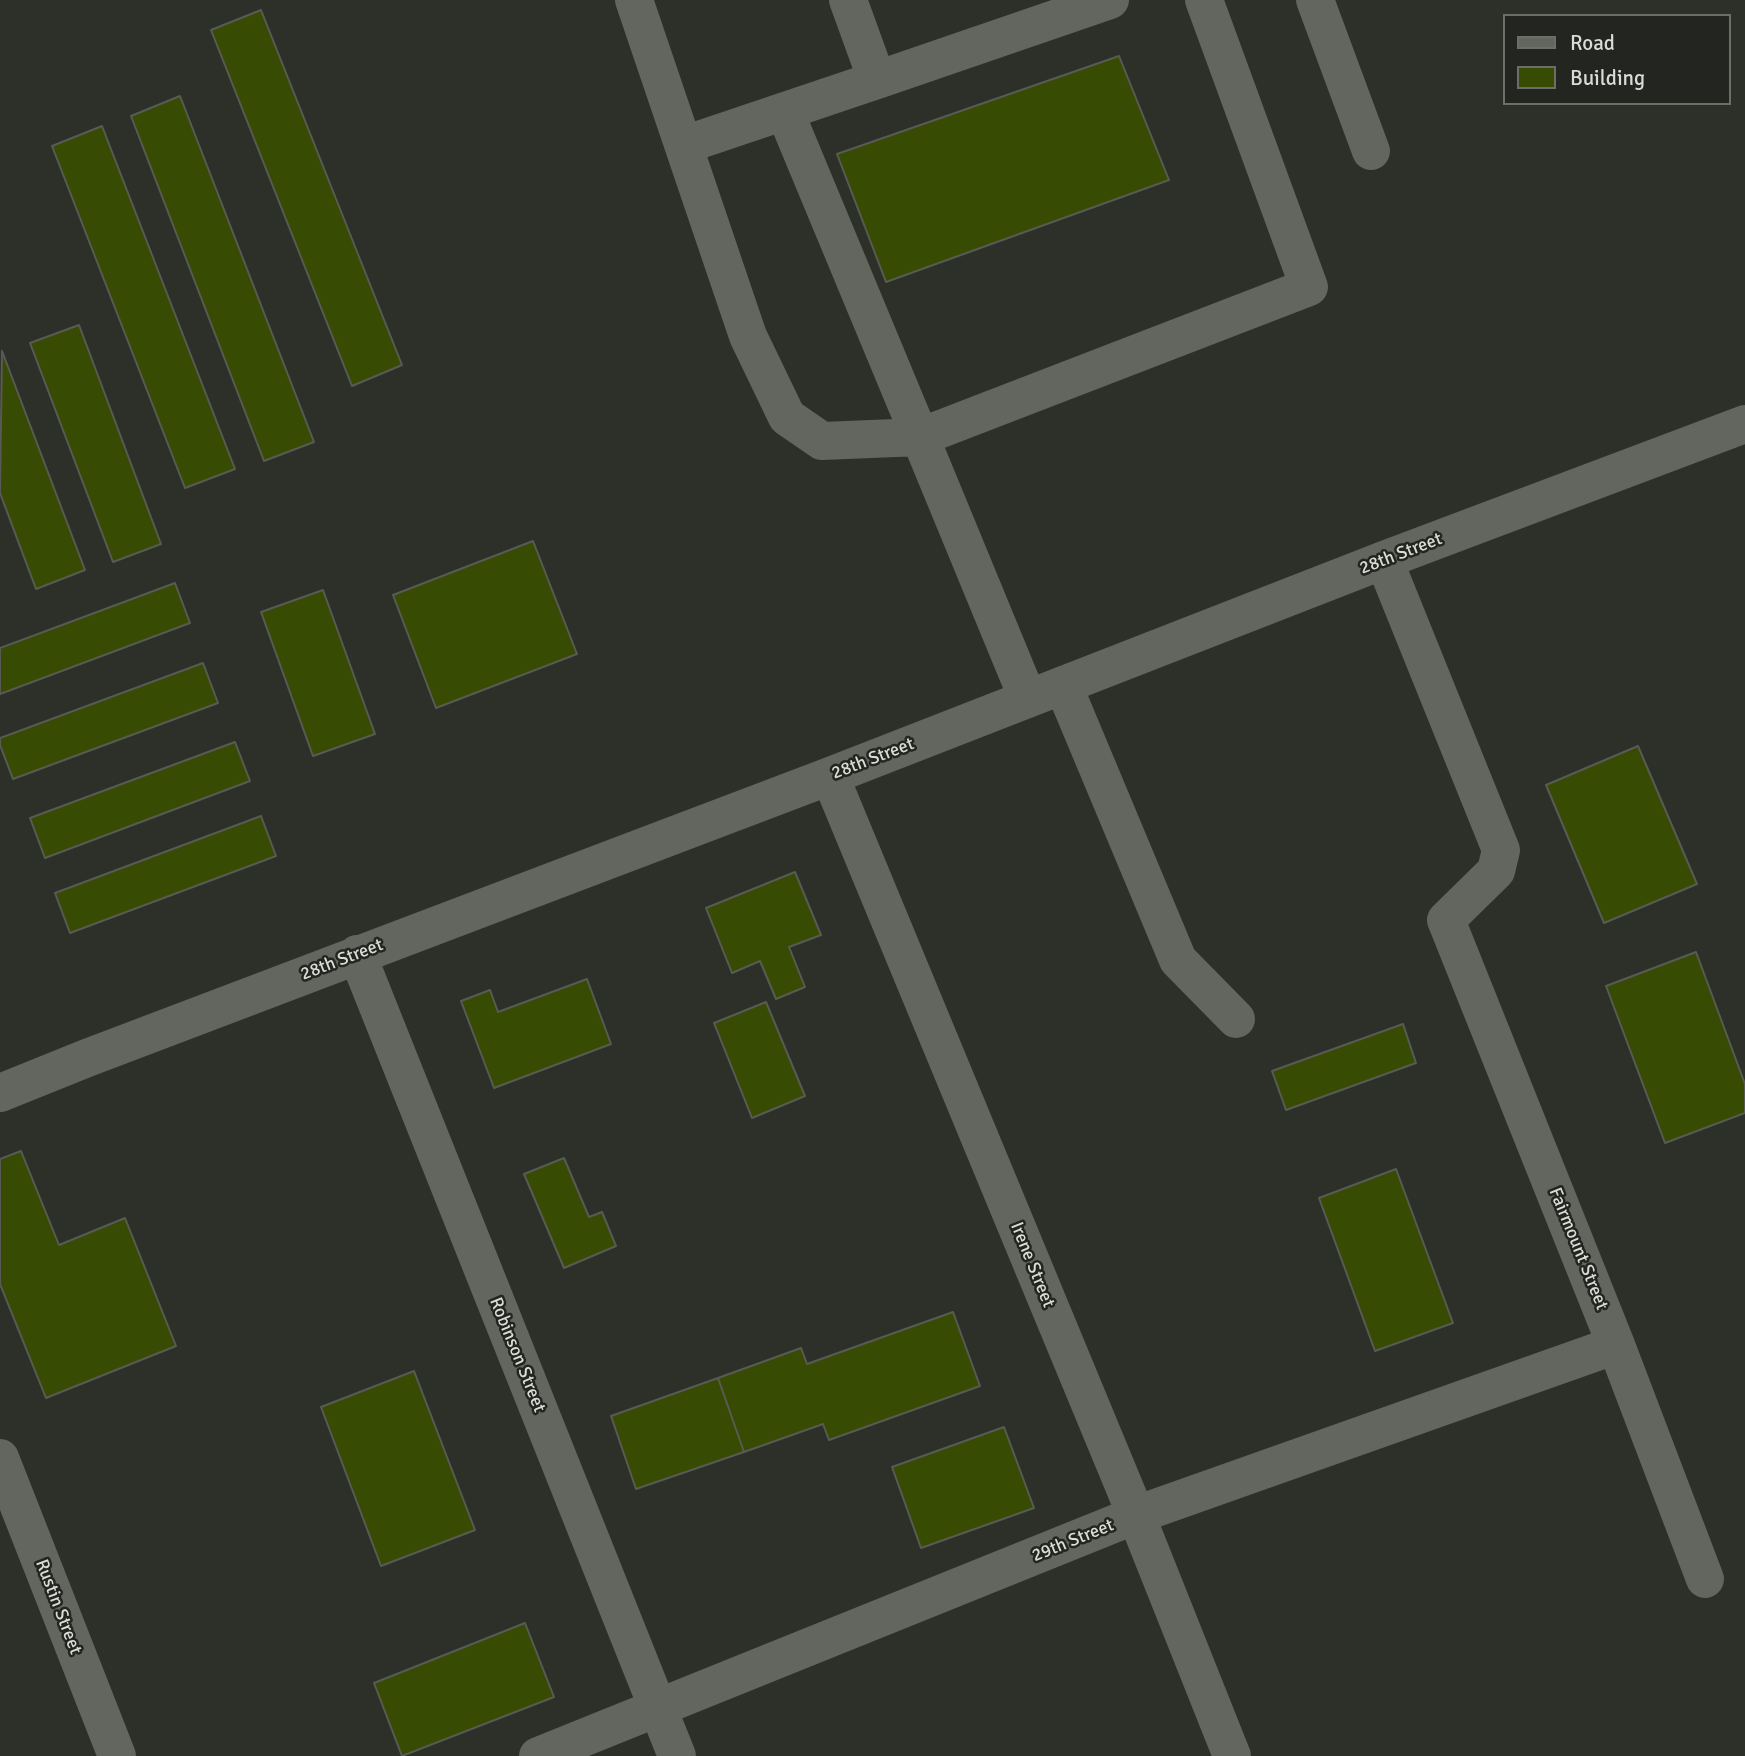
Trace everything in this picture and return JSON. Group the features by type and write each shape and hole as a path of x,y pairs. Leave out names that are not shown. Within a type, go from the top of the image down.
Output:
{"street":[{"path":"634,0 748,336 787,416 822,441 920,437 1309,287 1204,0"},
{"path":"848,0 877,80"},
{"path":"684,145 1110,0"},
{"path":"1315,0 1371,151"},
{"path":"785,112 1028,699"},
{"name":"28th Street","path":"0,1093 357,954 830,776 1384,560 1745,424"},
{"name":"Fairmount Street","path":"1384,560 1501,850 1496,871 1446,920 1616,1345 1705,1580"},
{"path":"1063,685 1178,960 1236,1019"},
{"name":"Irene Street","path":"830,776 1136,1515 1232,1756"},
{"name":"Robinson Street","path":"357,954 677,1756"},
{"name":"29th Street","path":"538,1756 1136,1515 1616,1345"},
{"name":"Rustin Street","path":"0,1458 117,1756"}],"building":[{"path":"261,10 402,365 352,386 211,30"},
{"path":"1119,56 1169,180 886,282 837,154"},
{"path":"180,96 314,442 264,461 131,116"},
{"path":"102,126 235,469 185,488 52,146"},
{"path":"79,325 161,544 113,562 30,343"},
{"path":"2,351 85,570 36,589 0,493"},
{"path":"533,541 577,654 436,708 393,595"},
{"path":"175,583 190,623 0,694 0,648"},
{"path":"323,590 375,734 313,756 261,612"},
{"path":"203,663 218,703 13,779 0,745 0,738"},
{"path":"235,742 250,781 45,858 30,818"},
{"path":"1638,746 1697,884 1604,923 1546,785"},
{"path":"261,816 276,856 70,933 55,893"},
{"path":"795,872 821,935 789,947 805,987 776,999 760,961 732,973 706,908"},
{"path":"1696,952 1745,1084 1745,1113 1665,1143 1606,986"},
{"path":"587,979 611,1044 494,1088 461,1001 490,990 498,1012"},
{"path":"766,1002 805,1096 752,1118 714,1023"},
{"path":"1403,1024 1416,1063 1286,1110 1272,1071"},
{"path":"21,1151 59,1245 125,1218 176,1346 46,1398 0,1284 0,1159"},
{"path":"564,1158 589,1217 602,1212 616,1246 564,1268 524,1174"},
{"path":"1396,1169 1453,1323 1375,1351 1319,1198"},
{"path":"953,1312 980,1386 829,1440 823,1424 744,1452 718,1378 801,1348 807,1364"},
{"path":"414,1371 475,1530 381,1566 321,1407"},
{"path":"718,1378 744,1452 636,1489 611,1416"},
{"path":"1004,1427 1034,1508 921,1548 892,1467"},
{"path":"525,1623 554,1697 402,1756 374,1683"}]}
